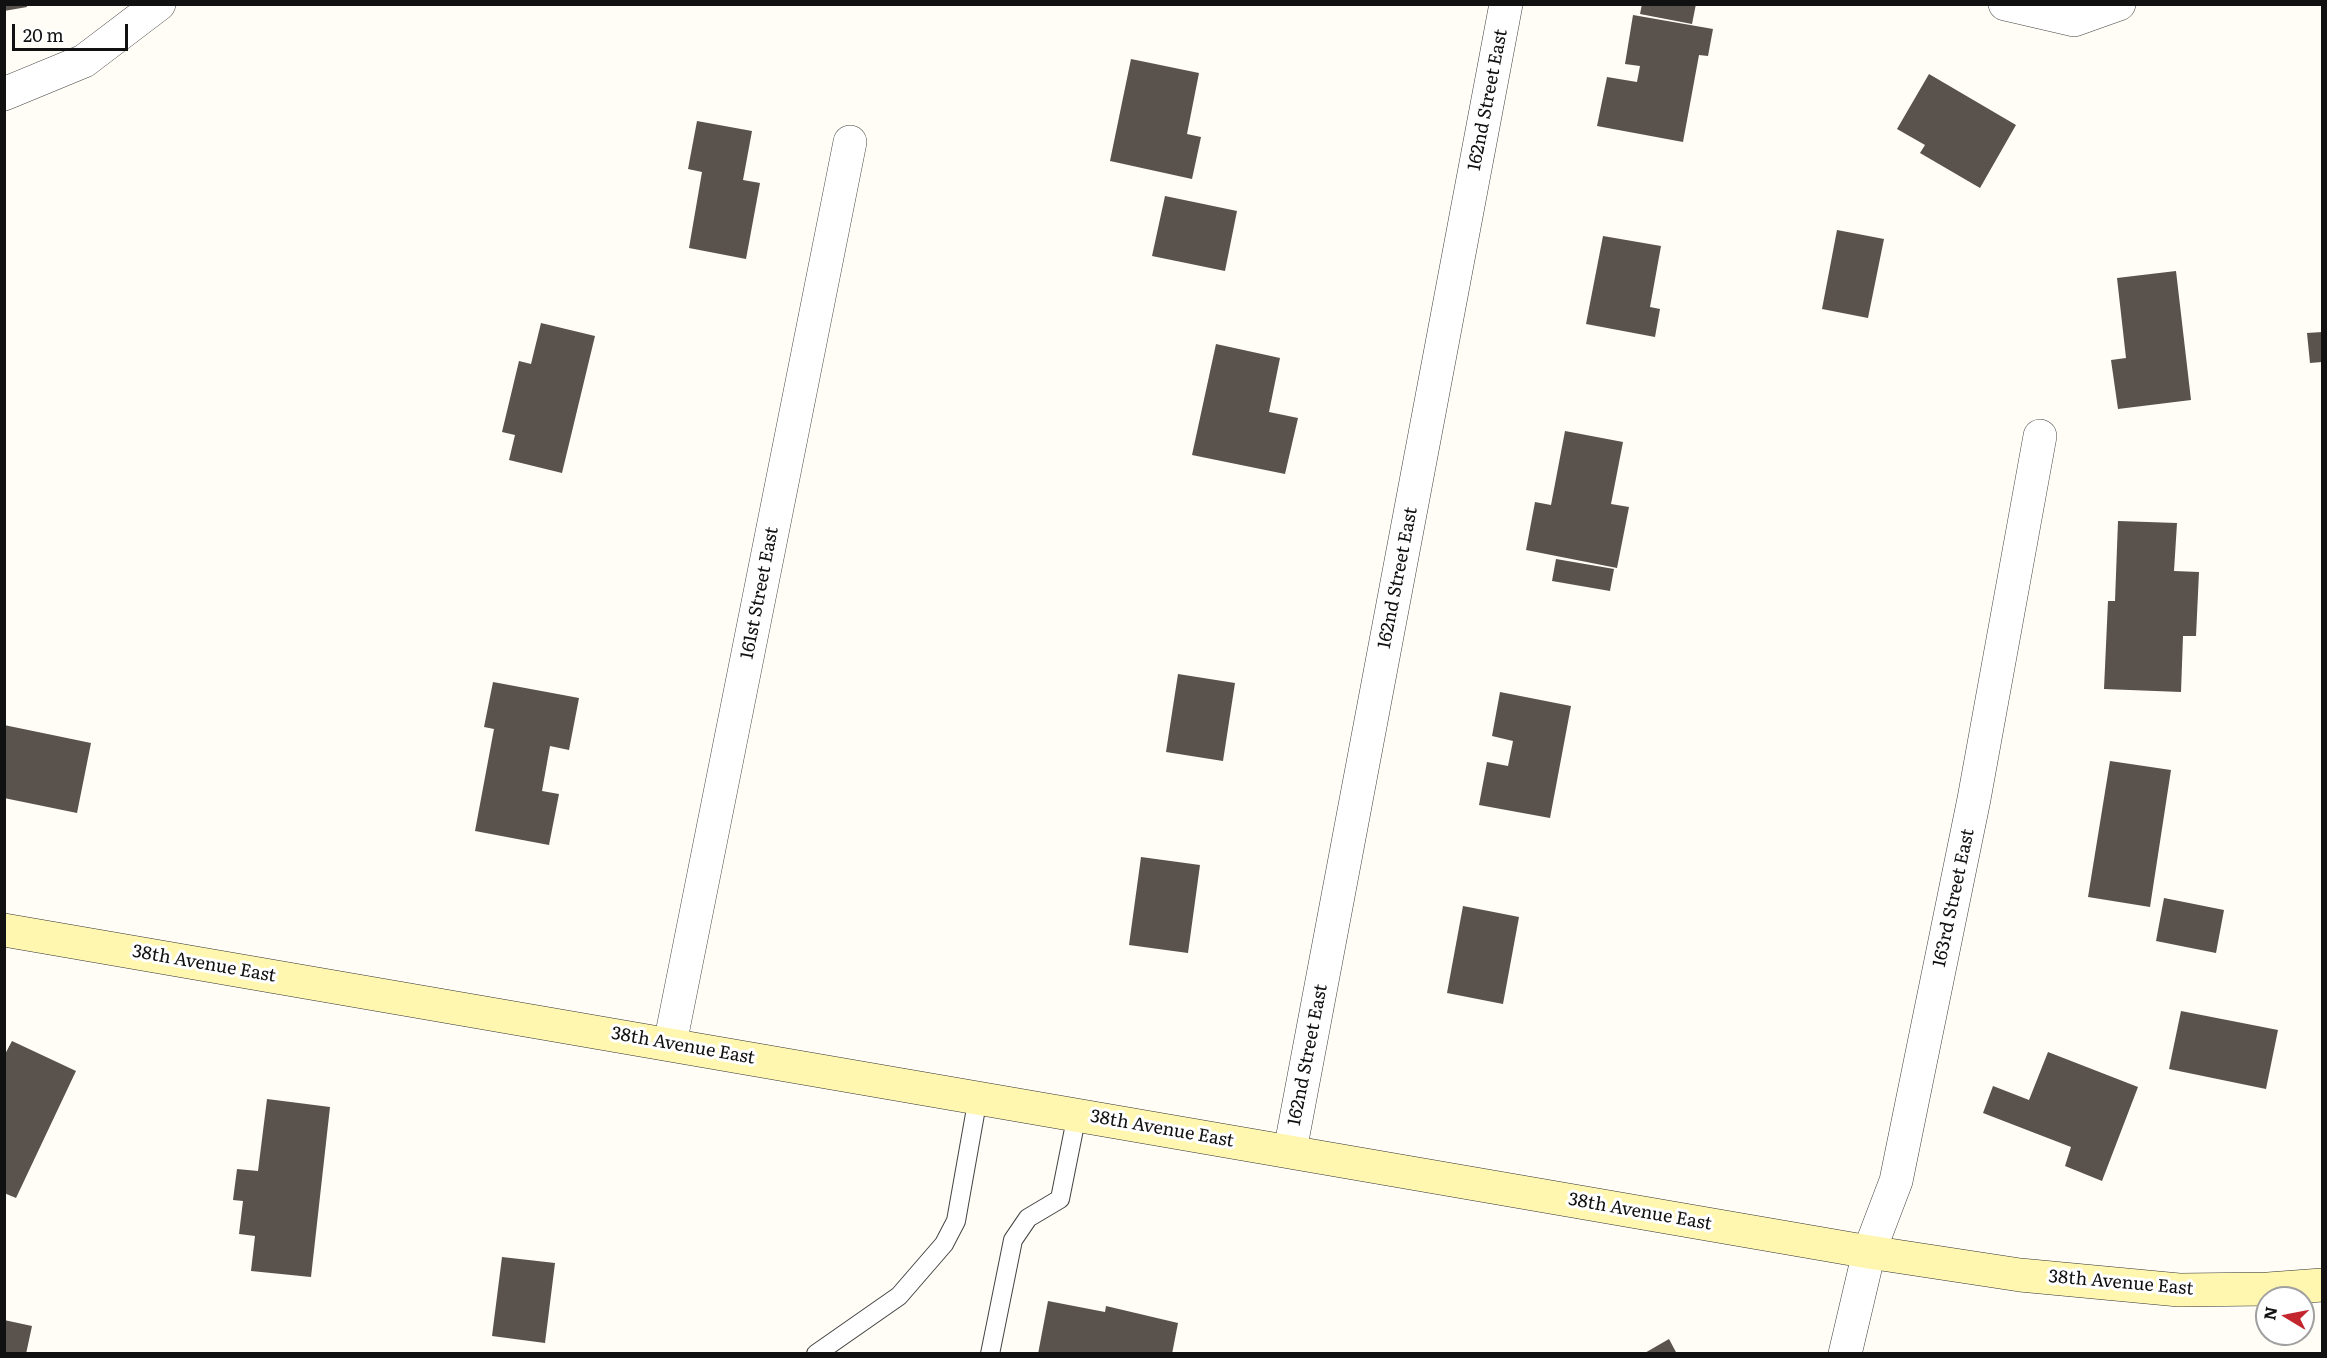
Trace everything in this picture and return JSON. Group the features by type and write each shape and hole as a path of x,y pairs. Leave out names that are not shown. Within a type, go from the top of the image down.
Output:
{"street":[{"path":"4,94 84,61 159,4"},
{"name":"162nd Street East","path":"1290,1151 1506,4"},
{"path":"2005,4 2074,20 2119,4"},
{"name":"161st Street East","path":"670,1044 850,142"},
{"name":"163rd Street East","path":"1845,1353 1869,1252 1896,1181 1974,800 2040,436"},
{"name":"38th Avenue East","path":"4,930 1869,1252 2020,1275 2179,1290 2268,1289 2322,1285"}],"lane":[{"path":"816,1353 899,1296 944,1244 956,1221 978,1097"},
{"path":"990,1353 1013,1240 1028,1218 1060,1198 1077,1114"}],"building":[{"path":"4,4 26,4 27,7 4,11"},
{"path":"1642,4 1696,4 1692,24 1640,14"},
{"path":"1633,15 1713,29 1708,56 1699,55 1683,142 1597,126 1607,77 1637,82 1640,66 1625,64"},
{"path":"1131,59 1199,73 1187,134 1201,137 1192,179 1110,161"},
{"path":"1929,74 2016,125 1980,188 1920,153 1925,145 1897,129"},
{"path":"697,121 752,131 743,180 760,183 746,259 689,248 702,172 688,169"},
{"path":"1165,196 1237,211 1225,271 1152,256"},
{"path":"1837,230 1884,239 1868,318 1822,309"},
{"path":"1603,236 1661,246 1650,307 1660,309 1655,337 1586,324"},
{"path":"2176,271 2191,400 2118,409 2111,360 2126,358 2117,278"},
{"path":"541,323 595,336 562,473 509,460 515,435 502,432 519,361 531,364"},
{"path":"2322,332 2322,362 2310,363 2307,333"},
{"path":"1216,344 1280,358 1269,412 1298,418 1285,474 1192,455"},
{"path":"1565,431 1623,442 1611,504 1629,507 1617,568 1526,550 1535,502 1551,505"},
{"path":"2118,521 2177,523 2174,571 2199,572 2196,636 2183,636 2181,692 2104,689 2108,601 2115,601"},
{"path":"1556,559 1614,569 1610,591 1552,581"},
{"path":"1178,674 1235,683 1223,761 1166,752"},
{"path":"493,682 579,698 569,750 550,746 542,791 559,794 549,845 475,831 494,729 484,727"},
{"path":"1500,692 1571,706 1550,818 1479,805 1487,762 1508,766 1513,741 1492,736"},
{"path":"4,725 91,743 77,813 4,798"},
{"path":"2110,761 2171,770 2150,907 2088,897"},
{"path":"1141,857 1200,865 1188,953 1129,945"},
{"path":"2164,898 2224,910 2216,953 2156,941"},
{"path":"1463,906 1519,917 1503,1004 1447,993"},
{"path":"2181,1011 2278,1030 2266,1089 2169,1069"},
{"path":"12,1041 76,1071 16,1198 4,1193 4,1056"},
{"path":"2048,1052 2138,1087 2102,1181 2065,1166 2071,1147 1983,1113 1993,1086 2029,1100"},
{"path":"267,1099 330,1107 311,1277 251,1271 255,1236 239,1234 243,1201 233,1200 237,1169 258,1171"},
{"path":"502,1257 555,1263 545,1343 492,1336"},
{"path":"1048,1301 1105,1312 1106,1306 1178,1323 1172,1354 1038,1354"},
{"path":"4,1320 32,1326 26,1354 4,1354"},
{"path":"1669,1339 1677,1354 1643,1354"}]}
